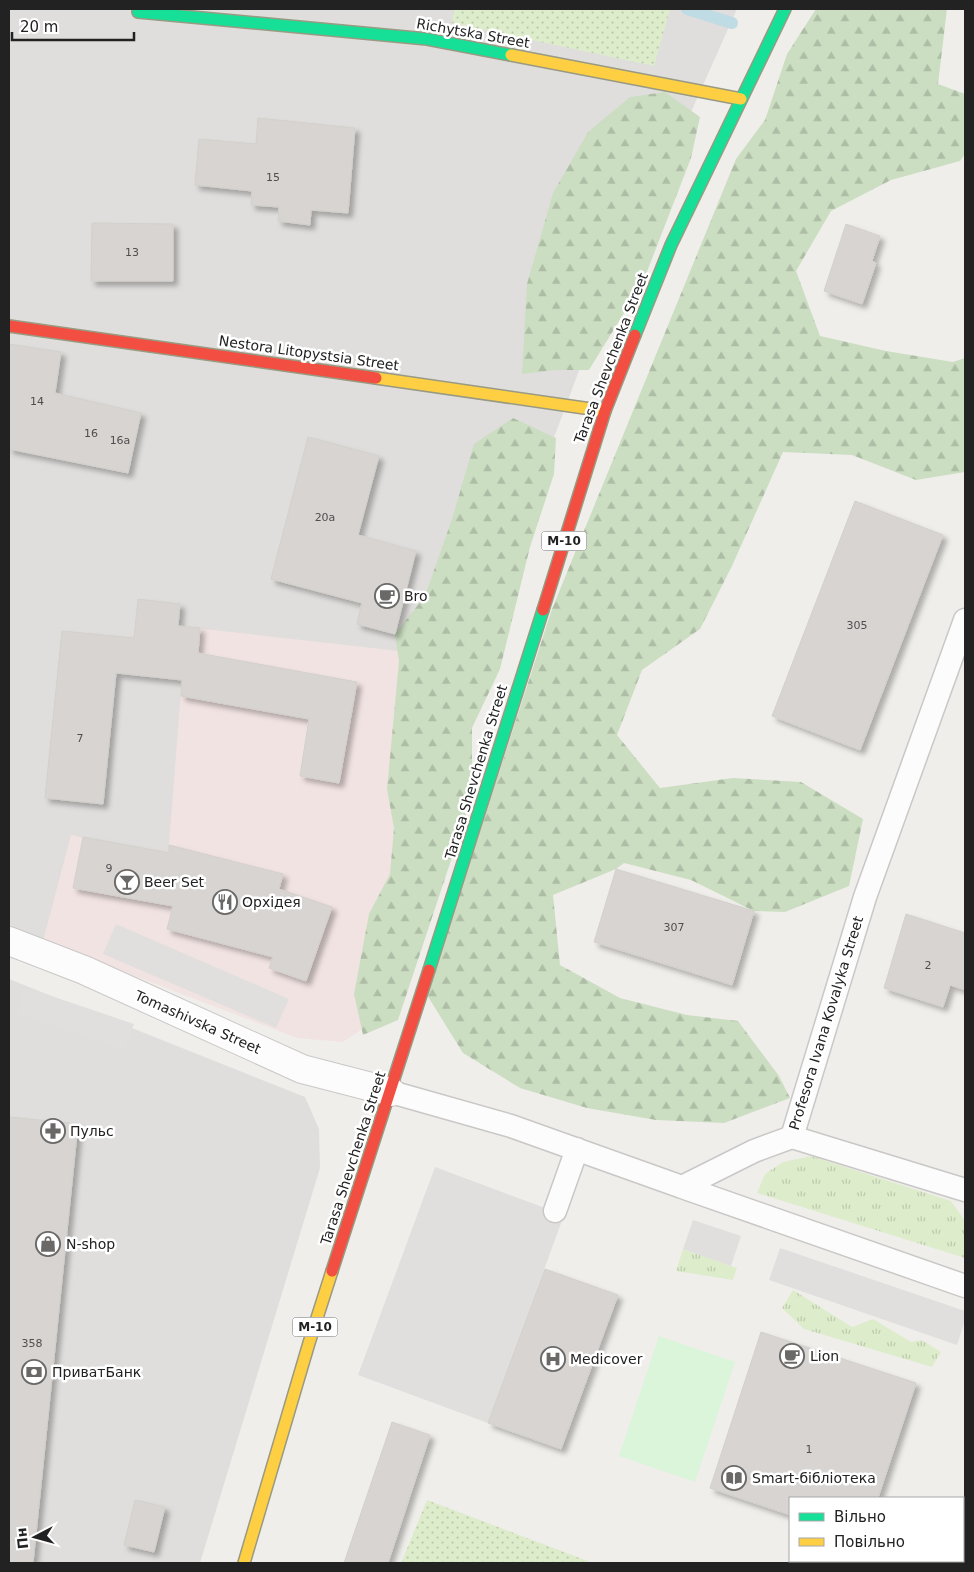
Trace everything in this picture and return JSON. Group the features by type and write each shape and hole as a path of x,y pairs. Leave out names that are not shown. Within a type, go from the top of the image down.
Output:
{"main road":[{"name":"Tarasa Shevchenka Street","path":"244,1563 309,1344 391,1092 605,411 671,245 785,9"},
{"name":"Richytska Street","path":"138,12 427,39 740,99"},
{"name":"Nestora Litopystsia Street","path":"9,326 605,411"}],"street":[{"name":"Tomashivska Street","path":"9,941 84,970 302,1069 391,1092"}],"lane":[{"name":"Profesora Ivana Kovalyka Street","path":"682,1187 754,1151 792,1136 865,897 965,620"},
{"path":"391,1092 511,1126 965,1286"},
{"path":"792,1136 965,1190"},
{"path":"555,1211 577,1149"}],"shaded area":[{"path":"9,9 737,9 598,320 471,659 43,941 9,927"},
{"path":"186,627 471,659 370,1024 343,1042 297,1038 43,941 71,835 168,857"},
{"path":"116,924 289,999 276,1028 103,954"},
{"path":"9,979 305,1097 319,1129 320,1168 200,1563 9,1563"},
{"path":"25,987 134,1024 125,1050 16,1013"},
{"path":"435,1167 564,1215 488,1423 358,1375"},
{"path":"693,1220 741,1236 731,1266 683,1249"},
{"path":"780,1248 965,1311 965,1320 957,1345 769,1280"}],"green space":[{"path":"454,9 670,9 654,66 452,23"},
{"path":"816,9 947,9 938,84 965,94 965,154 960,161 891,180 831,211 796,271 820,336 886,351 953,362 965,358 965,472 916,480 852,455 783,452 732,566 700,629 642,670 617,735 660,788 733,778 801,782 863,819 849,886 785,912 754,911 691,880 624,863 616,869 553,895 560,965 620,998 687,1015 738,1021 779,1076 790,1098 724,1123 656,1120 587,1108 520,1088 463,1053 427,995 552,609 736,159 765,120 787,54"},
{"path":"665,92 700,117 691,158 643,282 589,370 555,370 522,374 527,284 553,193 588,132 630,97"},
{"path":"513,418 556,438 554,474 530,547 500,669 472,728 472,797 398,1020 363,1035 354,994 369,914 390,874 394,828 387,789 399,661 395,634 425,596 452,519 474,444"},
{"path":"811,1156 951,1201 965,1221 965,1258 757,1193 765,1174 783,1162"},
{"path":"683,1249 737,1268 733,1280 676,1271"},
{"path":"793,1290 852,1327 873,1319 911,1342 922,1340 941,1352 932,1367 804,1329 782,1308"},
{"path":"659,1336 735,1362 695,1482 619,1456"},
{"path":"427,1500 593,1563 401,1563"}],"building":[{"path":"258,118 355,128 348,213 311,210 310,225 278,221 279,207 251,205 252,191 195,185 199,139 256,144"},
{"path":"92,223 173,224 173,281 91,281"},
{"path":"846,224 880,236 872,261 876,263 862,304 824,291"},
{"path":"9,344 61,352 55,393 141,413 128,473 9,449"},
{"path":"308,437 379,456 358,535 416,551 395,634 357,624 362,603 271,579"},
{"path":"855,501 943,535 860,750 772,716"},
{"path":"138,599 180,604 178,626 200,628 198,653 357,682 339,783 300,776 309,719 181,696 182,680 116,673 103,804 45,798 62,631 134,638"},
{"path":"83,837 169,853 169,845 283,874 279,889 332,907 306,981 269,968 273,957 167,929 173,906 73,888"},
{"path":"616,869 754,911 732,985 594,942"},
{"path":"906,914 965,933 965,990 950,985 943,1007 884,988"},
{"path":"9,1117 78,1124 33,1563 9,1563"},
{"name":"Medicover","path":"545,1269 618,1295 561,1449 488,1423"},
{"path":"761,1332 916,1383 878,1497 789,1497 789,1515 710,1488"},
{"path":"392,1422 430,1435 388,1563 344,1563"},
{"path":"135,1500 165,1507 154,1552 124,1545"}],"waterway":[{"path":"687,9 732,23"}],"traffic: fast":[{"path":"635,335 671,245 785,9"},
{"path":"138,12 427,39 511,55"},
{"path":"429,970 543,610"}],"traffic: slow":[{"path":"511,55 741,99"},
{"path":"376,378 605,411"},
{"path":"244,1563 332,1271"}],"traffic: jam":[{"path":"9,326 376,378"},
{"path":"543,610 605,411 635,335"},
{"path":"332,1271 429,970"}],"place":[{"name":"Bro","path":"387,596"},
{"name":"Beer Set","path":"127,882"},
{"name":"Орхідея","path":"225,902"},
{"name":"Пульс","path":"53,1131"},
{"name":"N-shop","path":"48,1244"},
{"name":"Lion","path":"792,1356"},
{"name":"Medicover","path":"553,1359"},
{"name":"ПриватБанк","path":"34,1372"},
{"name":"Smart-бібліотека","path":"734,1478"}]}
